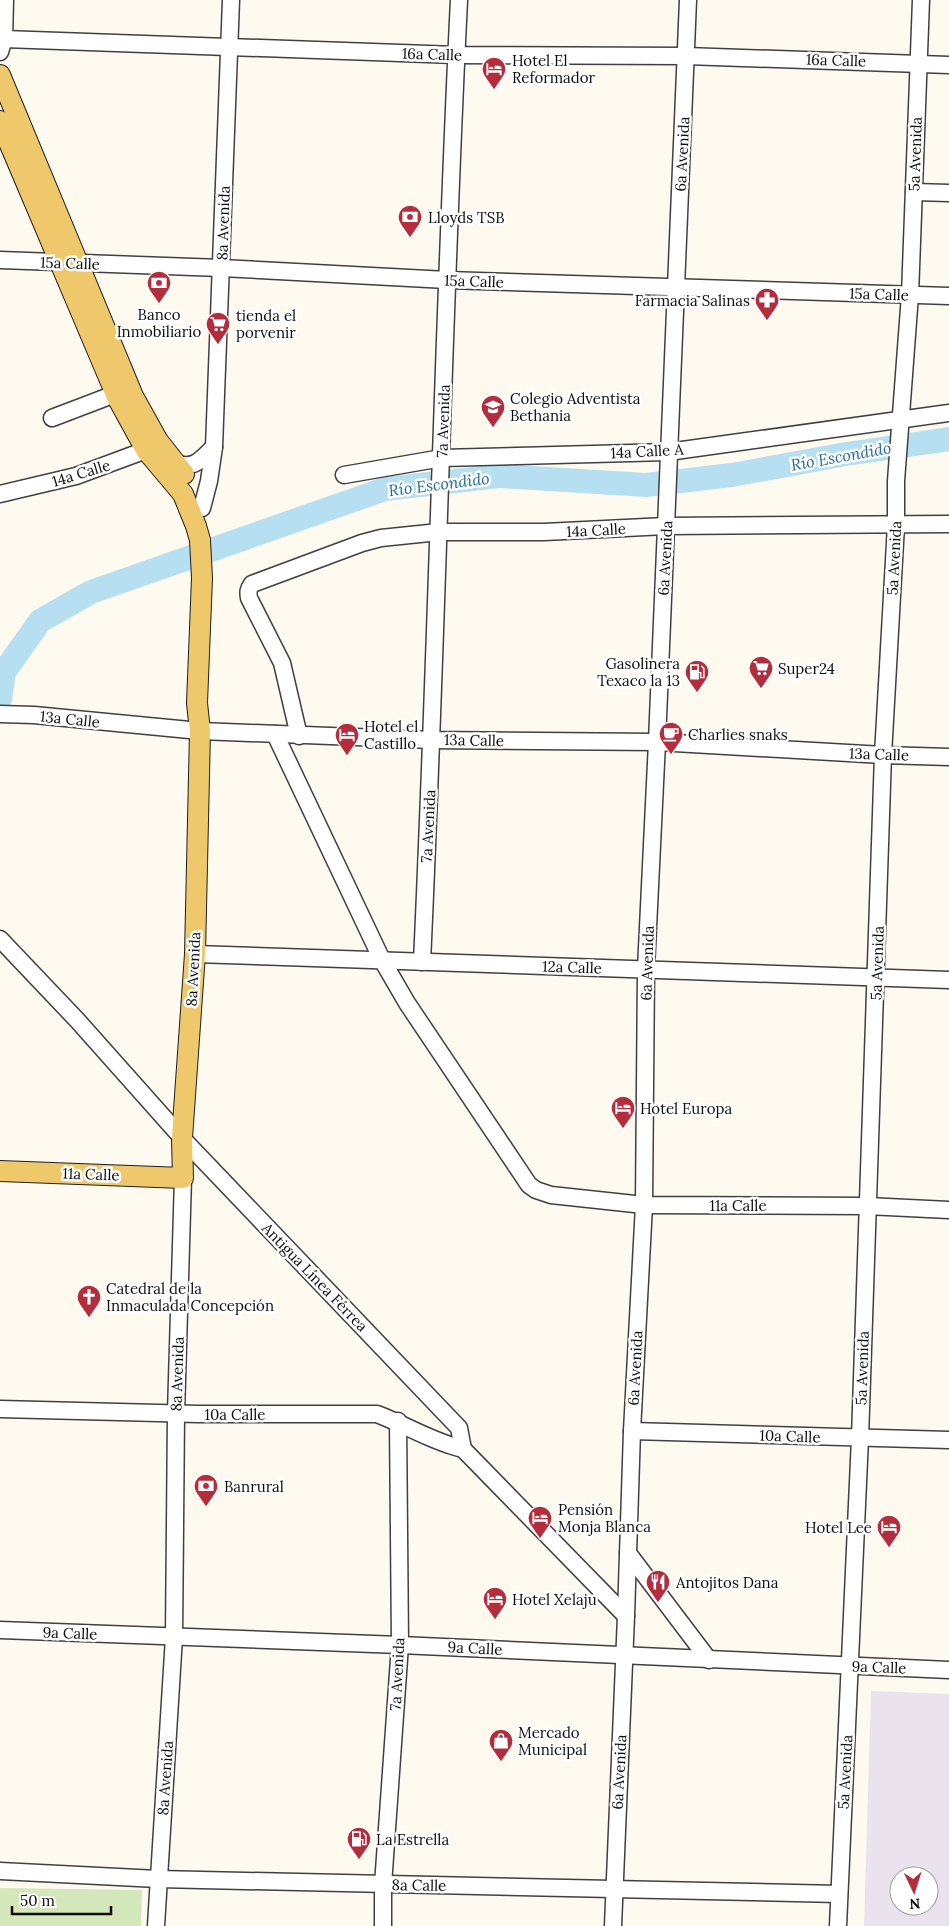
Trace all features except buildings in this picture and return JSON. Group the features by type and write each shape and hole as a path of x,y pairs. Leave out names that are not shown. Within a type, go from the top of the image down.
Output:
{"main road":[{"path":"0,75 115,394 152,445"},
{"path":"0,121 133,396 152,445"},
{"name":"8a Avenida","path":"152,445 175,463 194,489 208,525 205,540 206,585 197,703 200,731 195,954 182,1138 183,1178"},
{"name":"8a Avenida","path":"152,445 183,494 196,526 205,540"},
{"name":"11a Calle","path":"0,1171 183,1178"}],"street":[{"path":"2,46 5,0"},
{"name":"8a Avenida","path":"202,508 209,481 214,447 231,0"},
{"name":"7a Avenida","path":"422,962 459,0"},
{"name":"6a Avenida","path":"613,1926 625,1656 632,1431 644,1205 646,969 667,521 668,453 688,0"},
{"name":"5a Avenida","path":"838,1926 860,1438 883,755 896,525 896,481 910,295 921,0"},
{"name":"16a Calle","path":"2,46 229,47 456,55 686,56 949,64"},
{"path":"914,192 949,193"},
{"name":"15a Calle","path":"0,260 221,268 447,280 949,296"},
{"path":"52,418 115,394"},
{"name":"14a Calle A","path":"344,475 441,463 668,453 901,426 949,413"},
{"name":"14a Calle","path":"0,494 76,476 152,445"},
{"path":"175,463 184,466 196,463 214,447"},
{"name":"14a Calle","path":"299,736 282,663 248,592 252,584 362,543 381,538 439,532 544,532 667,521 896,525 949,524"},
{"name":"13a Calle","path":"0,714 34,715 200,731 299,736 432,740 657,742 883,755 949,756"},
{"path":"275,734 382,960"},
{"name":"Antigua Línea Férrea","path":"0,939 77,1020 182,1138 459,1428 464,1449 626,1616"},
{"name":"12a Calle","path":"195,954 949,980"},
{"name":"11a Calle","path":"382,960 407,1002 529,1185 536,1190 552,1195 644,1205 867,1206 949,1210"},
{"name":"8a Avenida","path":"156,1926 174,1637 176,1413 183,1178"},
{"name":"10a Calle","path":"0,1408 176,1413 377,1414 446,1445 464,1449"},
{"name":"7a Avenida","path":"383,1926 383,1885 400,1645 398,1422"},
{"name":"10a Calle","path":"632,1431 949,1440"},
{"path":"628,1553 708,1660"},
{"name":"9a Calle","path":"0,1630 400,1645 949,1670"},
{"name":"8a Calle","path":"0,1871 383,1885 839,1894"}],"shaded area":[{"path":"871,1691 949,1694 949,1926 864,1926"}],"green space":[{"path":"0,1888 142,1890 141,1926 0,1926"}],"waterway":[{"name":"Río Escondido","path":"0,699 4,672 40,621 91,592 385,489 499,476 646,485 732,475 846,454 949,439"}],"place":[{"name":"Hotel El Reformador","path":"494,90"},
{"name":"Lloyds TSB","path":"410,238"},
{"name":"Banco Inmobiliario","path":"159,304"},
{"name":"Farmacia Salinas","path":"767,321"},
{"name":"tienda el porvenir","path":"218,345"},
{"name":"Colegio Adventista Bethania","path":"493,428"},
{"name":"Super24","path":"761,689"},
{"name":"Gasolinera Texaco la 13","path":"697,693"},
{"name":"Charlies snaks","path":"671,755"},
{"name":"Hotel el Castillo","path":"347,756"},
{"name":"Hotel Europa","path":"623,1129"},
{"name":"Catedral de la Inmaculada Concepción","path":"89,1318"},
{"name":"Banrural","path":"206,1507"},
{"name":"Pensión Monja Blanca","path":"540,1539"},
{"name":"Hotel Lee","path":"889,1548"},
{"name":"Antojitos Dana","path":"658,1603"},
{"name":"Hotel Xelaju","path":"495,1620"},
{"name":"Mercado Municipal","path":"501,1762"},
{"name":"La Estrella","path":"359,1860"}]}
